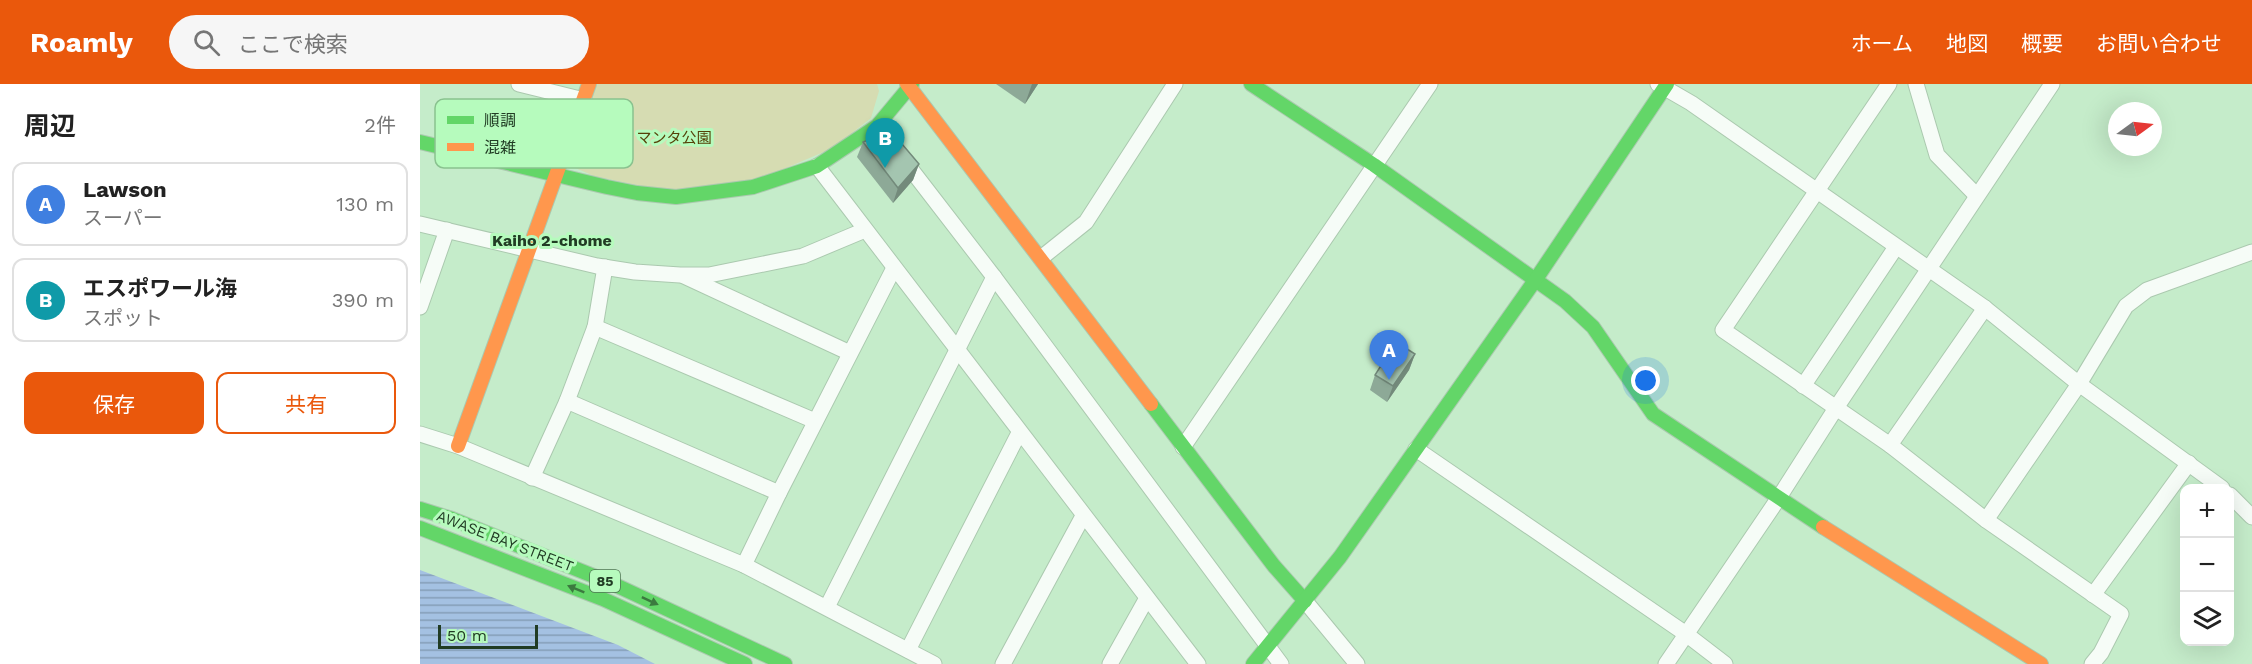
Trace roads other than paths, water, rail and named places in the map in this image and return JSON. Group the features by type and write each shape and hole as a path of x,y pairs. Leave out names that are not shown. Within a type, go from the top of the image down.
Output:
{"street":[{"path":"519,84 580,99"},
{"path":"584,99 589,84"},
{"path":"1041,258 1086,222 1175,84"},
{"path":"1251,84 1374,165 1565,302 1593,327 1653,414 1778,500 2041,664"},
{"path":"1183,447 1430,84"},
{"path":"1889,84 1723,330 1890,445 1986,520 2121,614 2101,653 2092,664"},
{"path":"1916,84 1937,155 1976,195"},
{"path":"1666,664 1778,500 1976,195 2052,84"},
{"path":"529,168 637,193 676,197 753,188 817,166 877,126 909,85 1274,566 1357,664"},
{"path":"1252,664 1340,557 1536,279 1663,85 1985,308 2079,384 2216,484"},
{"path":"877,126 993,277 1281,664"},
{"path":"420,142 435,146"},
{"path":"817,166 1147,598 1190,661"},
{"path":"458,446 560,168"},
{"path":"420,224 605,267 680,275 710,275 802,256 865,230"},
{"path":"421,302 447,230"},
{"path":"1803,386 1896,247"},
{"path":"1986,520 2079,384 2126,306 2147,290 2252,252"},
{"path":"532,478 567,401 595,327 605,267"},
{"path":"744,565 894,268"},
{"path":"680,275 850,353"},
{"path":"827,607 993,277"},
{"path":"1890,445 1985,308"},
{"path":"595,327 815,421"},
{"path":"567,401 779,493"},
{"path":"908,650 1019,433"},
{"path":"420,434 458,446 744,565 934,664"},
{"path":"1416,449 1686,634 1725,664"},
{"path":"2093,595 2189,463"},
{"path":"2234,500 2252,517"},
{"name":"AWASE BAY STREET","path":"420,509 452,519 611,583 785,664"},
{"path":"1003,664 1083,516"},
{"name":"AWASE BAY STREET","path":"420,528 603,600 745,664"},
{"path":"1110,664 1147,598"}],"water":[{"path":"420,570 618,645 655,664 420,664"}],"place":[{"name":"エスポワール海","path":"885,168"},
{"name":"Lawson","path":"1389,380"}],"district":[{"name":"Kaiho 2-chome","path":"552,240"}],"park label":[{"name":"マンタ公園","path":"674,138"}]}
